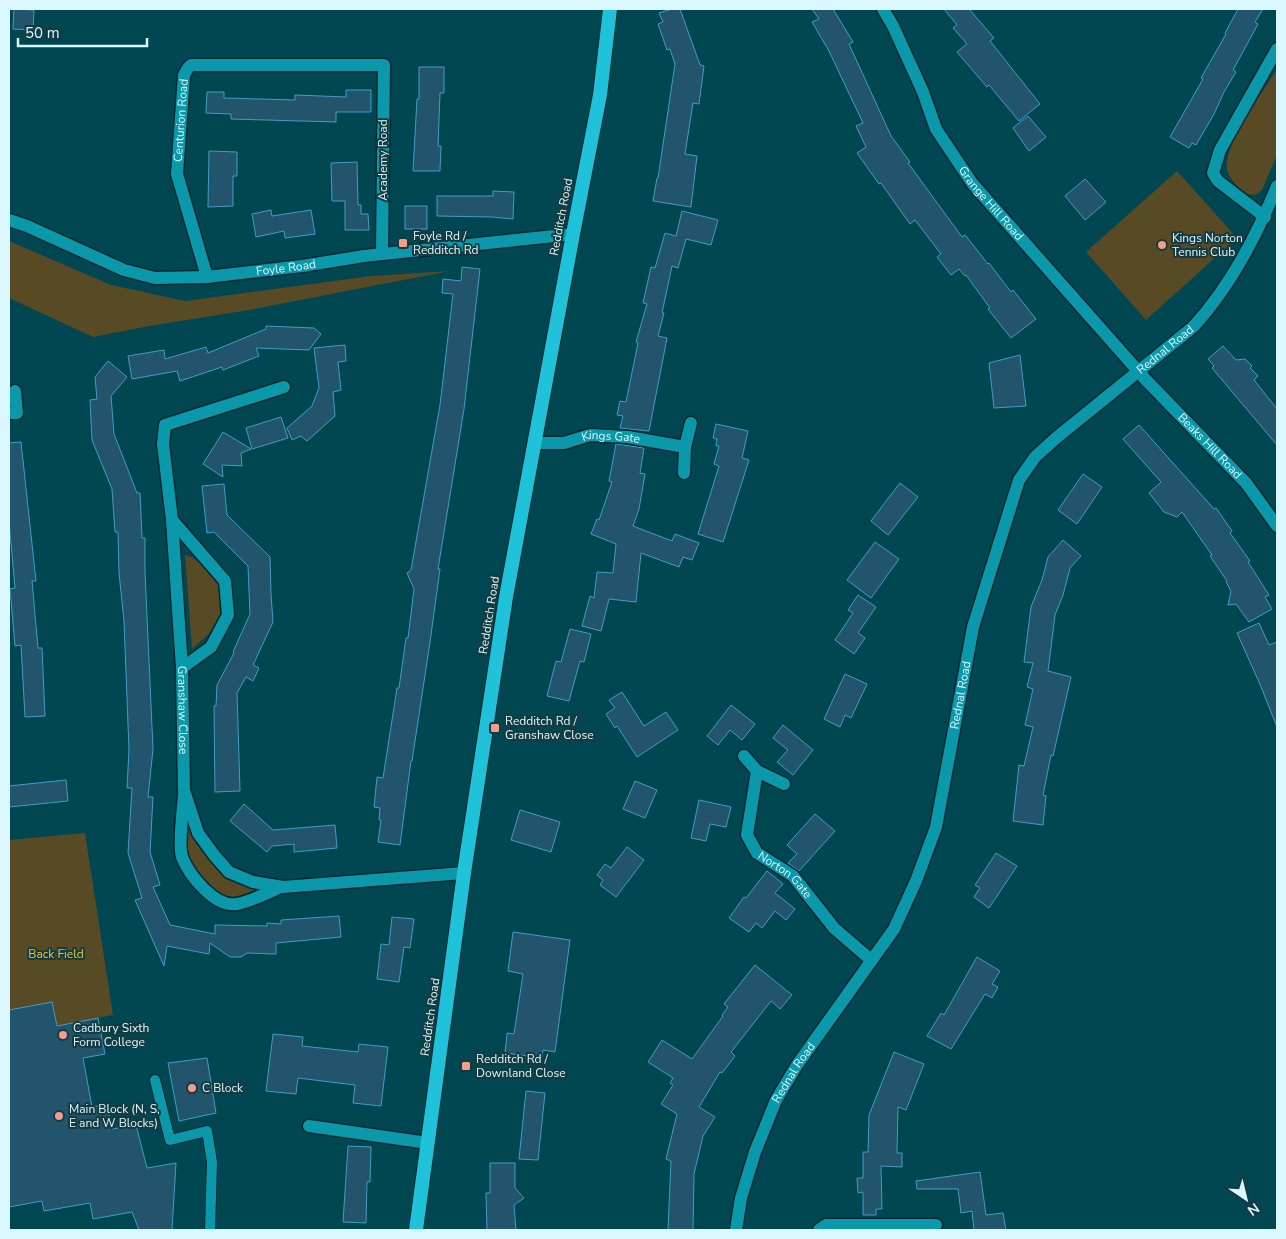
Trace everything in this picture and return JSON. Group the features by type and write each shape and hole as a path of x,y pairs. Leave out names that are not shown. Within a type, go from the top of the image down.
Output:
{"highway":[{"name":"Redditch Road","path":"416,1230 464,873 506,597 600,96 610,9"}],"street":[{"name":"Grange Hill Road","path":"883,9 923,92 936,129 972,183 1138,370"},
{"path":"1265,217 1218,181 1213,173 1220,150 1277,49"},
{"name":"Centurion Road","path":"206,277 177,174 184,76 191,64 384,66"},
{"name":"Academy Road","path":"382,254 384,66"},
{"name":"Rednal Road","path":"736,1230 741,1198 755,1152 776,1100 797,1065 894,929 916,881 936,827 973,627 1018,480 1035,457 1192,327 1211,307 1265,217 1277,186"},
{"name":"Foyle Road","path":"9,220 27,226 124,270 155,278 206,277 382,254 573,234"},
{"name":"Beaks Hill Road","path":"1138,370 1246,483 1277,526"},
{"name":"Granshaw Close","path":"284,387 165,425 163,444 172,520 182,668 184,790 198,833 229,872 253,882 283,887 464,873"},
{"path":"9,413 17,413 15,391"},
{"path":"684,473 686,447 691,424"},
{"name":"Kings Gate","path":"536,443 564,443 590,436 618,436 686,447"},
{"path":"172,520 225,581 228,615 211,647 182,668"},
{"path":"744,756 758,771 784,784"},
{"name":"Norton Gate","path":"758,771 747,835 757,854 793,876 834,928 871,960"},
{"path":"184,790 181,825 182,856 197,881 215,899 236,904 283,887"},
{"path":"308,1126 428,1143"},
{"path":"818,1230 826,1225 936,1225"}],"lane":[{"path":"155,1080 170,1140 207,1131 212,1162 210,1230"}],"green space":[{"path":"1277,69 1277,155 1262,190 1255,195 1245,194 1229,176 1227,159 1237,133"},
{"name":"Kings Norton Tennis Club","path":"1177,171 1237,238 1146,320 1086,252"},
{"path":"9,241 111,285 185,301 371,276 450,271 249,310 93,337 9,298"},
{"path":"185,555 192,557 205,568 220,585 222,611 209,634 192,649"},
{"path":"184,790 198,833 229,872 283,887 236,904 215,899 182,856"},
{"name":"Back Field","path":"85,833 113,1015 57,1026 52,1002 9,1010 9,840"}],"building":[{"path":"14,9 34,10 33,30 13,29"},
{"path":"680,9 700,65 704,66 699,104 693,103 685,154 697,156 691,207 653,201 675,64 670,49 667,50 658,24 663,22 659,13"},
{"path":"812,9 833,9 853,42 849,44 891,136 910,162 908,163 962,237 965,235 1011,292 1013,290 1036,319 1011,338 988,309 990,308 966,275 959,269 951,275 937,257 941,254 915,220 910,224 857,153 866,147 856,126 863,123 829,51 812,22 819,19"},
{"path":"944,9 969,9 994,38 990,41 1040,104 1019,121 989,85 987,87 957,52 967,44 953,28 957,25"},
{"path":"1238,9 1263,9 1255,22 1258,24 1233,70 1236,72 1214,114 1196,145 1192,143 1189,148 1170,137 1203,79 1201,78"},
{"path":"419,67 444,67 444,93 440,93 438,146 441,146 440,171 413,171 417,99 419,99"},
{"path":"346,90 371,90 371,112 336,112 336,122 231,119 231,114 206,113 207,92 224,92 224,98 295,100 295,95 346,97"},
{"path":"1028,116 1046,137 1029,151 1013,128"},
{"path":"209,151 237,152 237,176 233,176 233,206 208,207"},
{"path":"357,162 358,205 361,205 361,214 368,214 369,230 345,230 345,201 332,201 331,163"},
{"path":"1085,179 1106,202 1085,220 1065,196"},
{"path":"493,191 514,192 513,219 437,216 437,196 493,196"},
{"path":"405,206 427,206 427,229 405,229"},
{"path":"271,210 272,216 311,210 315,234 285,238 284,231 256,237 252,214"},
{"path":"682,211 718,220 711,245 686,239 678,268 672,266 658,336 667,338 649,431 620,428 623,416 617,415 620,401 626,402 638,343 636,342 647,304 643,303 651,267 655,268 665,233 676,236"},
{"path":"462,267 480,269 464,409 438,569 440,569 430,642 400,845 378,842 381,820 379,820 380,808 374,807 377,777 383,778 397,688 399,688 406,638 408,638 414,589 407,573 411,570 440,405 453,294 442,293 443,279 461,281"},
{"path":"266,326 314,328 321,334 309,350 256,348 259,356 223,370 222,367 180,381 177,371 132,379 128,356 164,350 165,359 206,347 208,353 266,329"},
{"path":"345,345 346,361 338,362 341,390 333,392 335,416 307,441 301,436 292,440 287,428 312,406 319,388 314,348"},
{"path":"1223,346 1236,360 1245,359 1252,366 1250,368 1258,376 1254,380 1277,409 1277,445 1212,368 1214,366 1208,359"},
{"path":"1020,355 1026,406 994,408 989,363"},
{"path":"108,361 127,377 111,396 114,434 137,493 140,493 142,538 145,538 153,749 148,797 153,797 150,852 160,885 153,887 170,925 215,934 215,925 267,926 267,923 281,924 281,920 339,916 341,937 276,943 276,954 247,953 241,957 230,957 210,943 209,954 167,946 164,966 135,900 142,898 128,853 132,788 127,788 129,750 124,621 119,573 118,532 115,532 112,489 92,440 90,400 97,399 95,377"},
{"path":"281,417 288,438 252,449 246,428"},
{"path":"716,424 748,431 742,458 749,460 723,542 698,534 719,466 714,464 719,446 716,446 717,439 713,438"},
{"path":"1139,425 1214,509 1216,508 1232,531 1230,533 1250,561 1248,562 1269,595 1265,597 1272,609 1249,622 1236,604 1228,605 1231,591 1227,581 1210,556 1212,555 1182,512 1177,517 1164,512 1149,493 1161,482 1123,439"},
{"path":"223,432 251,449 241,453 242,466 222,465 223,477 203,464"},
{"path":"21,442 36,581 32,581 38,648 42,648 45,716 25,717 21,645 15,646 10,589 15,588 9,522 9,443"},
{"path":"616,444 644,448 640,473 645,474 639,509 633,526 672,541 675,534 699,543 692,560 683,557 679,567 641,553 636,602 609,599 601,631 582,626 590,596 594,598 597,572 613,573 616,544 591,534 597,519 599,520 612,482 609,481"},
{"path":"1083,474 1102,487 1077,524 1058,510"},
{"path":"900,483 918,497 888,535 871,521"},
{"path":"224,484 227,515 270,557 273,622 253,665 259,668 253,681 246,677 237,693 240,791 215,792 214,706 216,706 217,685 234,653 250,614 248,566 214,532 207,533 202,486"},
{"path":"1063,540 1081,556 1070,568 1063,595 1055,615 1048,671 1071,677 1043,795 1046,796 1043,825 1013,821 1019,765 1024,766 1033,727 1025,725 1033,689 1027,687 1033,663 1024,662 1031,607 1042,580 1048,557"},
{"path":"875,542 899,559 871,598 847,580"},
{"path":"858,595 876,607 858,633 865,638 854,654 835,640 853,613 848,610"},
{"path":"1259,623 1269,645 1277,642 1277,727 1237,633"},
{"path":"570,629 591,634 584,662 580,661 569,701 547,696 556,661 561,662"},
{"path":"845,674 867,684 851,718 845,715 840,727 824,719"},
{"path":"622,692 644,726 666,712 678,730 637,757 617,726 615,728 606,714 615,708 609,700"},
{"path":"731,705 755,724 742,740 730,730 718,745 707,736"},
{"path":"783,725 813,750 793,775 777,762 788,750 773,738"},
{"path":"66,780 68,801 9,807 9,786"},
{"path":"635,781 657,790 645,818 623,809"},
{"path":"699,800 731,807 726,827 710,824 706,841 691,838"},
{"path":"244,804 273,830 335,825 337,848 294,852 294,844 272,846 267,852 230,821"},
{"path":"520,810 560,822 551,852 511,840"},
{"path":"815,814 835,831 799,871 788,863 797,854 787,845"},
{"path":"627,847 644,860 616,897 600,885 603,880 597,875 605,864 611,868"},
{"path":"996,853 1017,866 989,908 974,897 980,888 975,885"},
{"path":"767,871 783,884 775,893 795,909 786,920 775,911 762,928 756,923 749,932 729,918 744,897 746,898"},
{"path":"392,917 414,919 410,948 404,947 399,982 377,979 381,944 389,945"},
{"path":"513,932 570,940 555,1052 543,1050 541,1064 527,1062 528,1056 505,1053 507,1033 514,1034 523,974 508,971"},
{"path":"977,957 1000,971 992,984 998,987 992,998 985,994 951,1049 927,1036 941,1013 944,1015"},
{"path":"755,965 792,995 780,1009 771,1001 731,1052 735,1056 722,1073 720,1072 699,1107 715,1117 703,1136 694,1174 693,1230 668,1230 671,1161 666,1159 677,1114 661,1104 673,1085 670,1083 673,1078 648,1062 662,1040 692,1059 723,1016 728,1007 724,1004"},
{"name":"Main Block (N, S, E and W Blocks)","path":"52,1002 57,1026 98,1018 105,1054 83,1058 92,1107 107,1104 112,1129 136,1125 147,1168 176,1163 172,1230 139,1230 132,1212 93,1219 90,1203 44,1211 42,1201 9,1207 9,1010"},
{"path":"273,1034 303,1037 302,1046 358,1052 359,1044 388,1047 381,1106 353,1103 355,1085 298,1078 296,1094 266,1091"},
{"path":"894,1052 924,1064 906,1110 898,1107 897,1153 902,1153 902,1167 881,1166 882,1209 876,1209 876,1215 863,1215 863,1192 858,1193 857,1178 863,1178 863,1152 868,1152 869,1115"},
{"name":"C Block","path":"207,1058 216,1113 179,1121 168,1063"},
{"path":"526,1091 545,1093 538,1160 519,1159"},
{"path":"348,1146 371,1147 370,1182 367,1182 366,1223 343,1222"},
{"path":"490,1163 515,1163 515,1188 524,1198 514,1205 516,1230 487,1230 486,1193 490,1193"},
{"path":"980,1172 986,1215 1003,1213 1006,1230 974,1230 972,1211 961,1213 958,1189 917,1189 916,1181"}],"place":[{"name":"Foyle Rd / Redditch Rd","path":"403,243"},
{"name":"Kings Norton Tennis Club","path":"1162,245"},
{"name":"Redditch Rd / Granshaw Close","path":"495,728"},
{"name":"Cadbury Sixth Form College","path":"63,1035"},
{"name":"Redditch Rd / Downland Close","path":"466,1066"},
{"name":"C Block","path":"192,1088"},
{"name":"Main Block (N, S, E and W Blocks)","path":"59,1116"}]}
